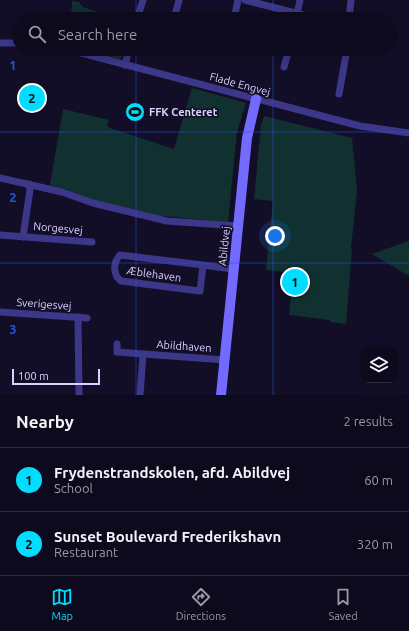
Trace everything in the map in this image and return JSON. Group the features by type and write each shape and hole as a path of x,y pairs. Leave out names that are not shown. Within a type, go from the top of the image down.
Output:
{"street":[{"path":"139,12 143,0"},
{"path":"176,12 179,0"},
{"path":"235,12 238,0"},
{"path":"245,0 284,12"},
{"path":"298,12 300,0"},
{"path":"350,12 351,0"},
{"path":"0,43 12,43"},
{"name":"Flade Engvej","path":"91,56 360,126 409,133"},
{"path":"124,65 127,56"},
{"path":"284,67 287,56"},
{"path":"339,94 346,56"},
{"name":"Abildvej","path":"221,395 247,138 256,100"},
{"path":"0,178 62,192 93,203 166,221 238,226"},
{"name":"Norgesvej","path":"23,236 30,190 29,184"},
{"name":"Norgesvej","path":"0,235 92,242"},
{"name":"Æblehaven","path":"203,265 200,291 121,281 116,278 114,268 116,259 120,255 203,265 233,269"},
{"name":"Sverigesvej","path":"0,312 87,318"},
{"path":"78,317 79,395"},
{"name":"Abildhaven","path":"117,344 117,352 224,360"},
{"name":"Abildhaven","path":"140,395 143,355"}],"green space":[{"path":"72,1 79,2 83,7 98,12 71,12"},
{"path":"108,56 123,56 120,59"},
{"path":"192,88 246,103 237,132 228,222 162,216 94,200 50,185 63,109 109,120 107,126 110,128 174,149"},
{"path":"264,116 352,138 357,191 351,248 346,324 331,322 329,320 289,315 293,273 266,270 273,201 254,199 261,125"},
{"path":"409,241 409,276 372,254"}],"place":[{"name":"Sunset Boulevard Frederikshavn","path":"32,98"},
{"name":"FFK Centeret","path":"135,112"},
{"name":"Frydenstrandskolen, afd. Abildvej","path":"295,282"}]}
